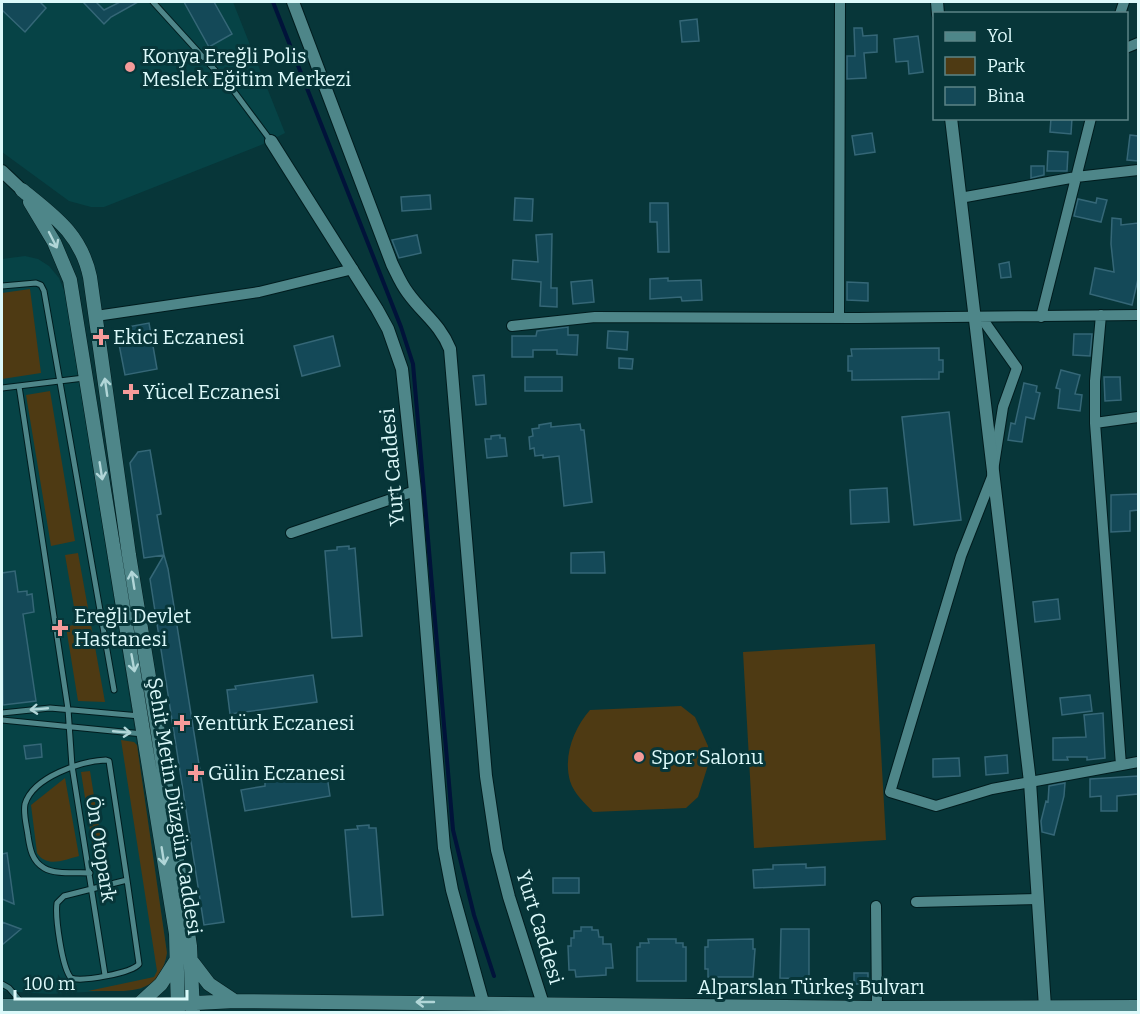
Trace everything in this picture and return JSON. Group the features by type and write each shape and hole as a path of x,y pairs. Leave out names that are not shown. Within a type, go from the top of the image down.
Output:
{"main road":[{"name":"Şehit Metin Düzgün Caddesi","path":"22,190 64,225 82,249 88,267 129,555 157,726 184,959 193,1008"},
{"name":"Şehit Metin Düzgün Caddesi","path":"22,190 54,242 70,279 176,934 184,959 178,1008"},
{"path":"137,1006 184,959 209,984 235,1001"},
{"name":"Alparslan Türkeş Bulvarı","path":"2,1006 193,1008 235,1001 877,1008 1138,1007"}],"street":[{"name":"Yurt Caddesi","path":"293,2 392,264 409,294 438,325 450,349 491,819 509,897 543,1004"},
{"path":"839,318 840,2"},
{"path":"951,120 960,198 978,317 993,470 1030,782 1046,1007"},
{"path":"1041,317 1090,120"},
{"name":"Yurt Caddesi","path":"271,141 353,269 388,329 399,357 408,416 415,491 444,848 452,890 483,1002"},
{"path":"960,198 1076,177 1138,170"},
{"name":"Şehit Metin Düzgün Caddesi","path":"2,171 22,190"},
{"path":"96,316 259,292 353,269"},
{"path":"1101,315 1095,381 1095,423 1121,765"},
{"path":"512,326 595,316 839,318 1138,315"},
{"path":"978,317 1017,368 1003,408 992,477 961,556 890,792 936,806 992,789 1138,762"},
{"path":"1095,423 1138,417"},
{"path":"291,533 415,491"},
{"path":"916,902 1038,898"},
{"path":"876,906 877,1008"}],"lane":[{"name":"Yurt Caddesi","path":"153,2 226,82 271,141"},
{"path":"2,286 29,282 41,285 44,291 114,690"},
{"path":"2,388 86,378"},
{"name":"Ön Otopark","path":"19,386 68,709 72,766 105,975"},
{"path":"2,713 50,708 68,709 141,716 157,726 144,734 2,720"},
{"path":"90,873 47,870 37,862 30,849 24,810 27,799 47,778 72,766 103,760 109,761 127,880 139,964 131,970 75,980 68,974 57,920 56,910 60,899 127,880"},
{"path":"2,984 9,988 25,1006"}],"shaded area":[{"name":"Konya Ereğli Polis Meslek Eğitim Merkezi","path":"2,2 233,2 285,133 261,145 104,207 91,207 69,201 2,152"},
{"name":"Ereğli Devlet Hastanesi","path":"25,256 38,259 49,266 59,278 65,293 137,745 167,953 160,974 141,989 50,994 2,991 2,259"}],"green space":[{"path":"30,289 41,373 2,379 2,293"},
{"path":"50,391 75,541 51,546 26,395"},
{"path":"78,553 105,702 78,701 66,627 77,624 65,555"},
{"path":"875,644 886,840 754,848 743,652"},
{"name":"Spor Salonu","path":"681,706 695,717 708,746 709,762 698,797 686,808 593,812 574,790 568,772 571,743 584,717 590,710"},
{"path":"121,740 134,742 137,745 167,953 163,968 148,985 127,991 88,991 154,977 157,971"},
{"path":"90,771 107,878 98,881 81,772"},
{"path":"65,778 79,856 51,862 41,858 37,853 31,805"}],"building":[{"path":"2,2 40,2 46,8 25,32 2,10"},
{"path":"83,2 96,2 104,10 120,2 138,2 111,17 104,24"},
{"path":"184,2 214,2 232,34 209,47"},
{"path":"697,19 699,41 682,42 680,21"},
{"path":"854,28 862,28 863,36 877,35 877,52 864,53 866,78 847,79 847,56 855,56"},
{"path":"918,36 923,72 909,74 908,61 896,62 894,39"},
{"path":"1051,120 1072,120 1071,134 1050,132"},
{"path":"872,133 875,152 855,155 852,136"},
{"path":"1130,135 1138,136 1138,161 1127,160"},
{"path":"1048,151 1068,152 1067,171 1047,171"},
{"path":"1031,166 1044,166 1044,175 1031,178"},
{"path":"430,195 431,209 402,211 401,197"},
{"path":"515,198 533,199 532,221 514,220"},
{"path":"1097,198 1107,200 1101,222 1074,216 1078,199 1096,203"},
{"path":"650,203 668,203 669,252 658,252 657,222 650,222"},
{"path":"1112,218 1121,219 1121,225 1138,223 1138,279 1132,305 1090,294 1095,268 1114,272 1111,244"},
{"path":"552,234 551,288 557,288 557,307 540,306 541,282 512,279 513,260 538,262 536,235"},
{"path":"417,235 421,253 399,258 392,240"},
{"path":"1009,262 1011,277 1001,278 999,264"},
{"path":"668,278 668,281 701,280 702,300 682,301 681,297 650,299 650,279"},
{"path":"592,280 594,302 573,304 571,282"},
{"path":"847,282 868,283 868,301 847,300"},
{"path":"149,323 157,369 125,375 116,329"},
{"path":"568,327 568,335 578,335 577,355 557,354 557,350 533,350 533,357 512,357 512,336 536,336 537,331"},
{"path":"608,331 628,332 627,350 607,348"},
{"path":"1074,334 1092,334 1090,356 1073,355"},
{"path":"333,336 340,366 302,376 294,346"},
{"path":"939,348 939,360 943,360 943,372 939,372 939,379 852,380 852,371 848,371 848,356 852,356 851,349"},
{"path":"619,358 633,359 632,369 619,368"},
{"path":"1061,370 1080,375 1075,394 1082,395 1080,411 1058,408 1060,389 1056,388"},
{"path":"484,375 486,404 476,405 473,376"},
{"path":"525,377 562,377 562,391 525,391"},
{"path":"1104,377 1120,377 1121,400 1105,401"},
{"path":"1024,383 1037,386 1036,392 1040,393 1034,419 1026,417 1022,442 1008,440 1011,423 1015,424"},
{"path":"949,412 961,520 914,525 902,417"},
{"path":"551,423 551,427 580,424 581,430 584,430 592,502 564,506 559,456 543,458 543,455 535,456 534,448 530,449 529,437 533,436 532,429"},
{"path":"500,435 500,438 505,438 507,456 487,458 485,439"},
{"path":"150,450 161,514 157,515 164,555 144,558 130,463 138,452"},
{"path":"887,488 889,522 851,524 850,490"},
{"path":"1138,494 1138,510 1130,511 1130,531 1111,532 1111,495"},
{"path":"349,546 349,549 355,548 362,636 332,638 325,551"},
{"path":"604,552 605,573 571,573 571,553"},
{"path":"164,555 224,922 204,925 150,579"},
{"path":"15,571 18,592 27,591 27,595 32,594 34,612 23,614 36,701 3,705 2,573"},
{"path":"1058,599 1060,619 1035,622 1033,602"},
{"path":"313,675 317,702 230,714 227,690 236,689 235,686"},
{"path":"1090,695 1092,711 1062,715 1060,698"},
{"path":"1103,713 1105,758 1087,760 1087,757 1067,757 1068,760 1053,760 1053,738 1086,737 1084,715"},
{"path":"41,744 42,757 26,759 24,746"},
{"path":"1007,755 1008,773 986,775 985,757"},
{"path":"959,758 960,776 933,777 933,759"},
{"path":"316,773 317,777 327,776 330,796 245,811 241,790 265,786 265,782"},
{"path":"1138,776 1138,794 1117,796 1117,811 1101,811 1101,796 1090,797 1090,779"},
{"path":"1065,783 1054,835 1042,832 1041,821 1046,801 1048,802 1049,786"},
{"path":"369,825 369,828 376,828 383,915 352,917 345,830"},
{"path":"7,853 14,904 2,899 2,854"},
{"path":"806,864 806,868 825,867 825,885 754,888 753,870 773,869 773,865"},
{"path":"553,878 579,878 579,893 553,893"},
{"path":"2,922 21,929 2,945"},
{"path":"581,927 592,927 592,930 598,930 599,937 603,937 603,944 611,944 613,968 606,968 606,975 576,977 575,970 569,970 568,946 571,946 574,931 581,931"},
{"path":"781,929 809,929 809,979 780,978"},
{"path":"648,939 676,939 676,943 683,943 683,947 686,947 686,981 637,981 637,947 640,947 640,943 649,943"},
{"path":"753,939 753,949 755,949 753,977 708,977 708,969 705,969 705,947 708,947 708,940"},
{"path":"854,973 868,973 868,984 854,984"}],"waterway":[{"path":"273,2 401,327 413,364 453,830 474,915 494,976"}],"place":[{"name":"Konya Ereğli Polis Meslek Eğitim Merkezi","path":"130,67"},
{"name":"Ekici Eczanesi","path":"101,337"},
{"name":"Yücel Eczanesi","path":"131,392"},
{"name":"Ereğli Devlet Hastanesi","path":"60,628"},
{"name":"Yentürk Eczanesi","path":"182,723"},
{"name":"Spor Salonu","path":"639,757"},
{"name":"Gülin Eczanesi","path":"196,773"}]}
